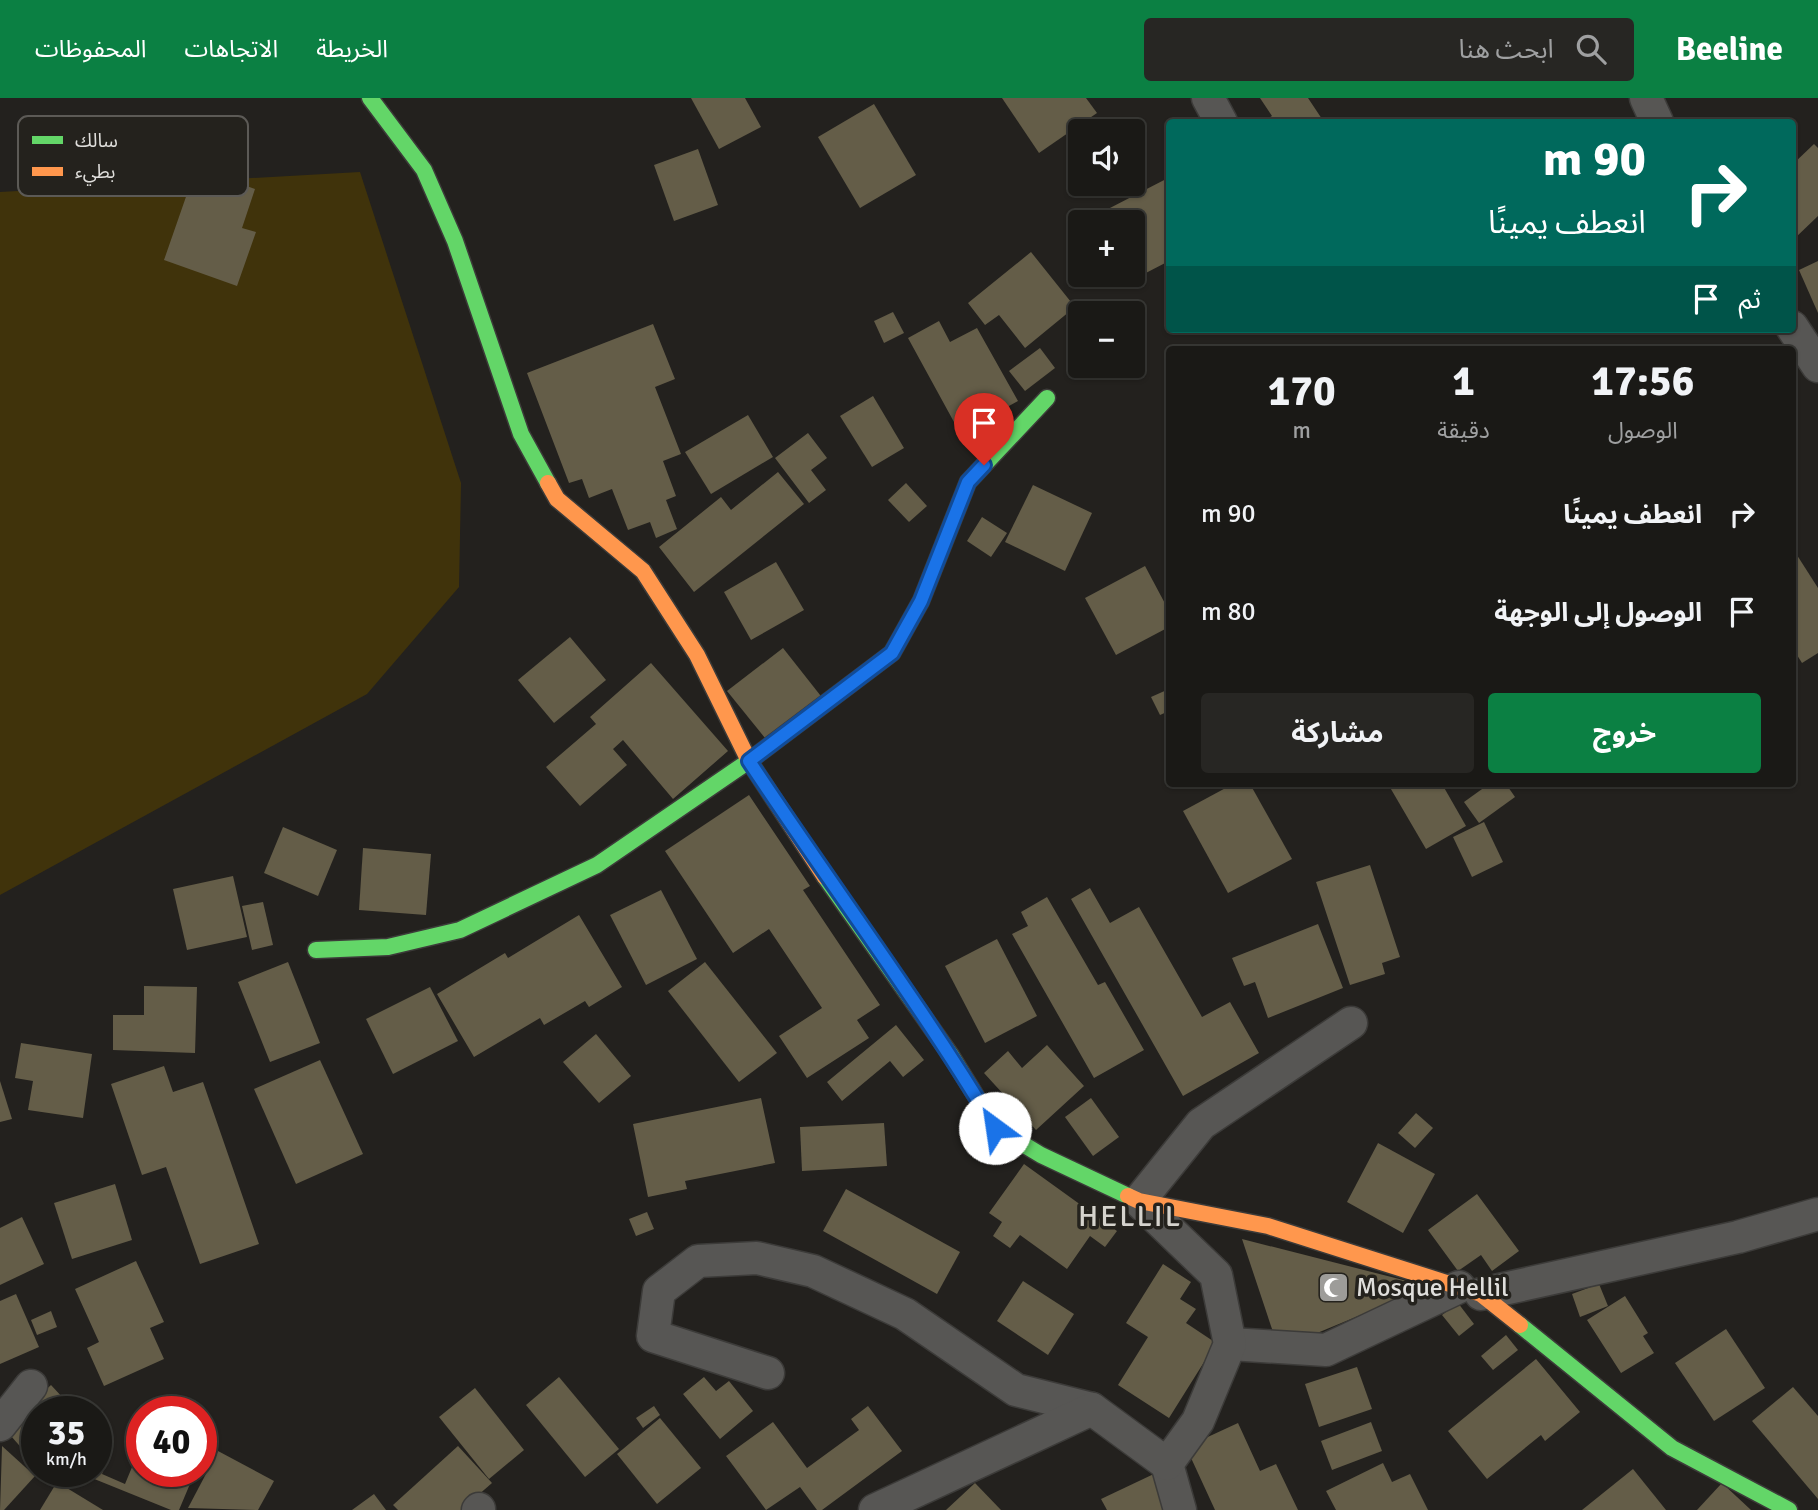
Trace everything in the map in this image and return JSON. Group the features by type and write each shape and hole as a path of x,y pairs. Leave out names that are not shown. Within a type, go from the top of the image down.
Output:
{"street":[{"path":"370,98 424,170 455,241 521,434 556,499 643,570 697,655 749,761 834,890 950,1054 995,1128 1041,1155 1139,1201 1268,1226 1470,1290 1672,1448 1789,1510"},
{"path":"1208,98 1219,119"},
{"path":"1646,98 1656,119"},
{"path":"1796,333 1818,366"},
{"path":"316,950 388,947 460,930 597,865 749,761 892,653 921,601 968,482 1047,398"},
{"path":"1139,1201 1201,1124 1352,1023"},
{"path":"1139,1201 1216,1275 1230,1344 1198,1421 1167,1464"},
{"path":"1230,1344 1326,1350 1470,1290 1698,1246 1818,1214"},
{"path":"768,1373 653,1336 659,1290 698,1261 757,1258 813,1271 905,1314 1016,1390 1092,1409 1167,1464 1180,1510"},
{"path":"0,1425 31,1386"},
{"path":"875,1510 1092,1409"}],"shaded area":[{"path":"360,172 461,483 459,587 367,694 0,895 0,192 18,191 18,196 248,196 248,178"}],"building":[{"path":"691,98 745,98 761,127 719,149"},
{"path":"1002,98 1086,98 1097,113 1088,119 1068,119 1068,133 1039,153"},
{"path":"1260,98 1308,98 1322,119 1267,119 1272,116"},
{"path":"874,104 916,175 860,208 818,137"},
{"path":"1814,144 1818,148 1818,216 1796,237 1796,161"},
{"path":"698,149 718,205 674,221 654,165"},
{"path":"1166,179 1166,263 1145,273 1145,210 1109,210 1133,196 1145,196 1145,190"},
{"path":"248,187 255,189 242,228 256,232 237,286 164,260 186,196 248,196"},
{"path":"1031,252 1070,301 1068,301 1068,313 1025,348 999,315 985,325 968,303"},
{"path":"1818,261 1818,313 1799,270"},
{"path":"893,312 904,333 884,343 874,321"},
{"path":"939,321 950,342 977,328 1018,401 960,433 908,338"},
{"path":"653,324 675,379 655,387 681,454 663,461 676,496 666,500 677,529 656,538 650,522 628,530 612,489 589,498 582,479 569,483 527,373"},
{"path":"1040,348 1055,368 1025,391 1009,371"},
{"path":"873,396 904,448 872,467 840,416"},
{"path":"748,415 773,457 711,494 685,452"},
{"path":"808,433 827,458 811,470 826,490 809,503 775,458"},
{"path":"778,472 804,504 694,592 659,547 721,497 731,510"},
{"path":"906,483 927,506 909,522 888,500"},
{"path":"1033,485 1092,513 1065,571 1005,542"},
{"path":"982,517 1007,533 991,557 967,541"},
{"path":"1796,554 1818,588 1818,653 1802,663 1796,653"},
{"path":"776,562 804,610 751,640 724,592"},
{"path":"1145,566 1166,605 1166,629 1116,655 1085,598"},
{"path":"570,637 606,680 554,723 518,680"},
{"path":"783,648 824,700 769,743 727,691"},
{"path":"651,663 728,751 673,799 623,740 613,749 627,765 580,806 546,767 596,724 590,717"},
{"path":"1166,690 1166,712 1160,715 1151,697"},
{"path":"1227,787 1252,787 1292,859 1228,893 1183,811"},
{"path":"1390,787 1444,787 1466,826 1426,849"},
{"path":"1485,787 1508,787 1515,797 1479,823 1464,802"},
{"path":"749,795 810,886 803,890 880,1005 857,1020 869,1038 807,1078 779,1036 822,1008 769,929 733,953 665,851"},
{"path":"1484,822 1503,862 1472,877 1453,837"},
{"path":"283,827 337,850 318,896 264,873"},
{"path":"363,848 431,854 426,915 359,910"},
{"path":"1370,865 1400,957 1382,963 1385,974 1350,985 1316,882"},
{"path":"233,876 247,937 187,950 173,889"},
{"path":"1090,888 1110,923 1139,907 1202,1017 1230,1002 1259,1053 1183,1096 1071,899"},
{"path":"661,890 697,959 646,985 610,915"},
{"path":"1047,897 1098,985 1105,982 1144,1050 1094,1078 1012,934 1028,926 1021,912"},
{"path":"263,902 273,945 252,950 242,906"},
{"path":"579,915 622,987 589,1007 585,1001 544,1025 540,1018 474,1057 437,994 505,953 508,958"},
{"path":"1318,924 1343,988 1268,1018 1255,982 1244,986 1232,958"},
{"path":"997,939 1037,1016 985,1043 945,966"},
{"path":"288,962 320,1043 270,1062 238,982"},
{"path":"705,962 777,1053 739,1082 668,991"},
{"path":"144,986 197,987 195,1053 113,1050 113,1015 144,1015"},
{"path":"430,987 458,1041 393,1074 366,1019"},
{"path":"896,1025 924,1060 903,1077 890,1061 842,1101 827,1082"},
{"path":"596,1034 631,1076 599,1103 563,1062"},
{"path":"21,1043 92,1054 83,1118 28,1110 33,1081 15,1078"},
{"path":"1047,1045 1084,1086 1036,1130 984,1073 1008,1051 1022,1068"},
{"path":"320,1060 363,1154 296,1184 254,1089"},
{"path":"164,1066 173,1092 203,1082 259,1244 200,1264 166,1167 142,1175 111,1084"},
{"path":"0,1081 12,1119 0,1122"},
{"path":"761,1098 775,1163 685,1181 687,1189 648,1197 633,1124"},
{"path":"1091,1098 1119,1137 1093,1156 1065,1117"},
{"path":"1416,1113 1433,1128 1415,1148 1398,1133"},
{"path":"884,1123 887,1166 802,1171 800,1127"},
{"path":"1378,1143 1435,1174 1403,1233 1347,1202"},
{"path":"1024,1164 1117,1231 1105,1247 1090,1236 1067,1269 1020,1235 1010,1248 993,1236 1002,1222 989,1213"},
{"path":"115,1184 132,1240 72,1259 54,1203"},
{"path":"846,1189 960,1252 937,1294 823,1231"},
{"path":"1477,1194 1519,1251 1492,1271 1481,1255 1458,1271 1428,1230"},
{"path":"647,1212 654,1229 636,1236 629,1219"},
{"path":"22,1217 44,1264 0,1285 0,1228"},
{"path":"1242,1239 1411,1282 1409,1295 1293,1343 1274,1335"},
{"path":"136,1261 164,1322 150,1328 164,1359 104,1386 87,1348 99,1342 75,1289"},
{"path":"1163,1264 1191,1282 1180,1299 1196,1309 1186,1323 1216,1343 1169,1418 1118,1385 1148,1337 1126,1323"},
{"path":"1023,1281 1074,1314 1048,1355 997,1321"},
{"path":"1599,1284 1608,1306 1580,1317 1572,1294"},
{"path":"16,1294 39,1347 0,1364 0,1301"},
{"path":"1625,1296 1648,1333 1643,1336 1654,1353 1621,1373 1587,1320"},
{"path":"1458,1303 1474,1324 1459,1336 1442,1315"},
{"path":"51,1311 57,1327 37,1335 31,1320"},
{"path":"1726,1329 1765,1388 1714,1421 1675,1363"},
{"path":"1506,1335 1518,1350 1493,1370 1481,1356"},
{"path":"1536,1359 1580,1412 1545,1441 1541,1435 1487,1479 1448,1431"},
{"path":"1357,1367 1372,1409 1319,1427 1305,1384"},
{"path":"559,1377 619,1449 585,1477 526,1405"},
{"path":"704,1377 716,1391 729,1381 753,1411 720,1439 683,1394"},
{"path":"51,1385 61,1396 39,1396"},
{"path":"1793,1387 1818,1416 1818,1499 1752,1421"},
{"path":"475,1388 524,1450 489,1479 439,1417"},
{"path":"654,1406 660,1415 643,1428 636,1418"},
{"path":"868,1406 902,1451 822,1510 817,1510 800,1487 766,1510 726,1456 773,1422 807,1468 859,1430 851,1419"},
{"path":"21,1412 21,1447 4,1428"},
{"path":"660,1418 701,1468 657,1504 617,1454"},
{"path":"1371,1422 1382,1451 1332,1470 1321,1441"},
{"path":"1238,1423 1260,1471 1276,1464 1298,1510 1215,1510 1186,1447"},
{"path":"2,1446 21,1463 21,1487 25,1487 4,1510 0,1510"},
{"path":"458,1446 492,1483 461,1510 398,1510 393,1505"},
{"path":"218,1451 274,1481 258,1510 188,1508 199,1487 217,1487"},
{"path":"1383,1463 1392,1482 1410,1474 1428,1510 1336,1510 1326,1491"},
{"path":"1633,1469 1666,1510 1582,1510"},
{"path":"1158,1472 1177,1510 1107,1510 1101,1499"},
{"path":"112,1478 125,1484 126,1482 126,1487 189,1487 179,1510 171,1510 112,1486"},
{"path":"975,1483 1001,1510 946,1510"},
{"path":"1722,1483 1751,1510 1697,1510"},
{"path":"54,1487 65,1487 103,1510 40,1510"},
{"path":"374,1494 386,1510 352,1510"}],"traffic: fast":[{"path":"370,98 424,170 455,241 521,434 548,483"},
{"path":"316,950 388,947 460,930 597,865 749,761 892,653 921,601 968,482 1047,398"},
{"path":"825,877 950,1054 995,1127 1041,1155 1128,1196"},
{"path":"1520,1325 1672,1448 1789,1510"}],"traffic: slow":[{"path":"548,483 557,499 643,571 697,655 749,761 825,877"},
{"path":"1128,1196 1139,1201 1268,1226 1481,1294 1520,1325"}],"place":[{"name":"Mosque Hellil","path":"1333,1287"}],"district":[{"name":"HELLIL","path":"1130,1216"}],"route":[{"path":"984,465 968,482 921,601 892,653 749,761 834,890 950,1054 995,1128"}]}
